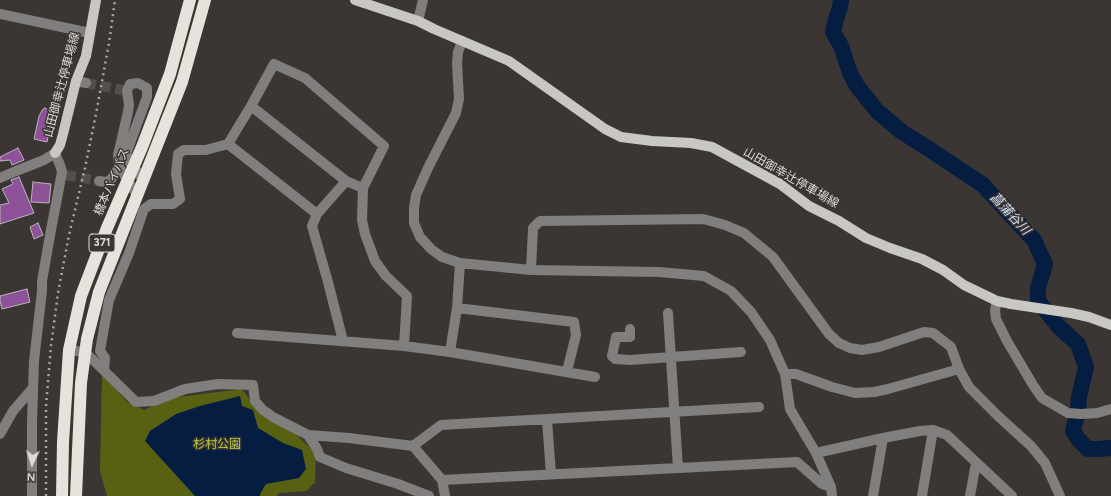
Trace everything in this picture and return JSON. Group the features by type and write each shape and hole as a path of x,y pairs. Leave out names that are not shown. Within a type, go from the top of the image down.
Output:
{"highway":[{"name":"橋本バイパス","path":"62,496 63,435 69,350 81,296 170,74 190,0"},
{"name":"371","path":"76,496 81,384 87,339 99,292 182,82 205,0"}],"main road":[{"name":"山田御幸辻停車場線","path":"55,153 60,145 81,82 96,0"},
{"name":"山田御幸辻停車場線","path":"355,0 418,21 509,61 605,129 621,137 652,141 691,143 712,148 780,184 809,206 839,221 866,238 922,259 943,270 964,285 997,300 1089,317 1111,324"}],"street":[{"path":"418,21 423,0"},
{"path":"0,14 90,33"},
{"path":"462,41 458,52 457,63 459,99 456,113 416,195 414,223 420,237 431,249 442,257 460,263 530,270 659,272 704,276 731,291 751,312 770,340 785,374 790,409 816,453 831,491"},
{"path":"104,370 105,358 100,350 109,300 129,253 144,209 151,204 173,204 180,199 176,174 178,154 184,150 206,150 228,144 274,64 305,78 384,146 363,188 362,220 365,234 375,261 386,276 407,296 404,346"},
{"path":"138,195 119,167 118,155 129,105 127,91 130,84 138,83 147,88 147,97 126,154 130,163 143,179"},
{"path":"251,106 346,181 363,188"},
{"path":"228,144 317,214"},
{"path":"0,178 44,160 55,153 64,174 51,230 42,281 34,361 32,389 32,496"},
{"path":"99,181 110,181 119,167"},
{"path":"343,341 312,226 317,214 346,181"},
{"path":"530,270 533,228 540,221 703,219 725,224 744,233 773,258 829,334 839,343 850,348 862,350 879,347 924,332 934,333 951,347 959,369 969,387 1031,446 1045,463 1060,496"},
{"path":"450,352 457,308 460,263"},
{"path":"997,300 995,310 996,319 1007,341 1042,398 1068,413 1097,413 1111,409"},
{"path":"457,308 574,322 576,335 567,372"},
{"path":"668,313 678,468"},
{"path":"630,329 630,337 616,337 612,356 615,359 630,360 741,352"},
{"path":"236,333 404,346 450,352 595,377"},
{"path":"69,350 85,352 136,402 154,401 185,389 218,384 253,385 255,401 263,410 308,435 349,438 414,446 442,480 445,496"},
{"path":"785,374 796,374 832,387 855,393 874,392 888,389 959,369"},
{"path":"0,434 13,411 32,389"},
{"path":"414,446 441,426 759,407"},
{"path":"548,420 552,474"},
{"path":"816,453 883,438 933,430 948,435 1012,496"},
{"path":"922,496 933,430"},
{"path":"308,435 320,457 346,468 398,484 429,496"},
{"path":"873,496 883,438"},
{"path":"442,480 797,462 831,491"},
{"path":"970,496 976,463"}],"green space":[{"name":"杉村公園","path":"102,373 127,402 144,410 170,398 242,389 259,413 295,433 310,448 316,456 315,483 307,491 279,493 277,496 107,496 100,471"}],"water":[{"path":"240,396 242,406 253,410 258,428 283,443 302,450 306,469 299,478 266,484 260,496 195,496 145,441 150,431 176,414 200,406"}],"building":[{"path":"45,108 57,116 50,128 47,142 34,139 39,116"},
{"path":"18,148 24,160 12,165 10,160 0,161 0,157"},
{"path":"19,177 34,213 0,224 0,205 9,203 2,189 13,184 11,180"},
{"path":"33,182 51,184 49,203 31,202"},
{"path":"38,223 43,235 34,239 30,227"},
{"path":"27,289 30,302 2,309 0,296"}],"waterway":[{"name":"菖蒲谷川","path":"841,0 833,32 841,46 850,73 857,86 877,111 902,132 983,185 1034,240 1045,264 1038,288 1038,301 1059,327 1078,344 1086,367 1073,431 1078,439 1088,449 1111,448"}],"tunnel":[{"path":"86,83 127,91"},
{"path":"66,175 99,181"}],"railway":[{"path":"46,496 46,406 51,346 58,293 69,235 96,114 115,0"}]}
